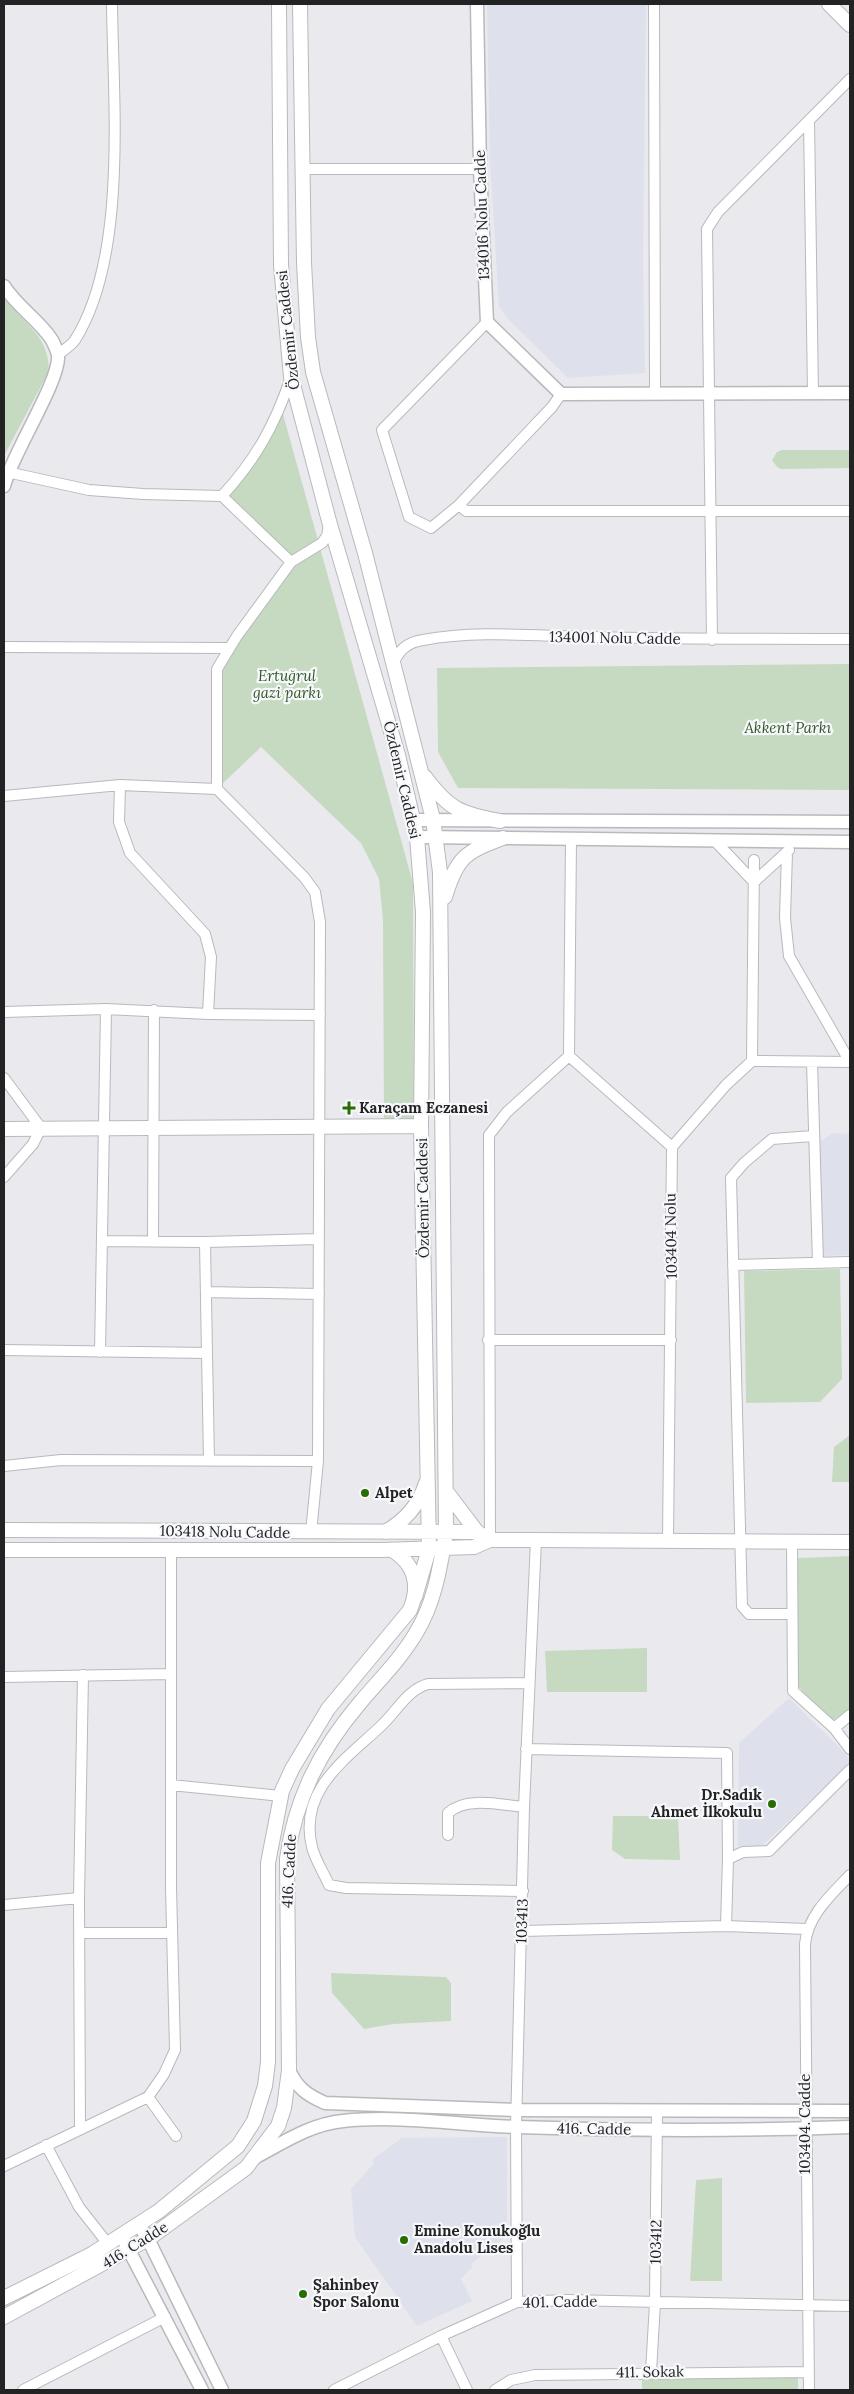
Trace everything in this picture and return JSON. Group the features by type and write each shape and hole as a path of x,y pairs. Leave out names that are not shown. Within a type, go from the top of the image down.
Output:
{"main road":[{"name":"Özdemir Caddesi","path":"4,2298 92,2254 159,2211 238,2146 254,2121 265,2086 269,2044 268,1863 281,1796 292,1768 328,1709 402,1622 416,1598 428,1549 421,1126 423,912 417,837 415,820 373,663 329,521 291,377 281,265 280,4"},
{"name":"Özdemir Caddesi","path":"300,4 304,263 308,337 313,372 354,512 433,819 440,872 441,1148 446,1532"},
{"path":"829,4 850,25"},
{"path":"421,772 444,801 464,814 500,821"},
{"path":"441,907 451,876 463,858 475,849 503,838"},
{"path":"4,1129 421,1126"},
{"path":"384,1533 399,1524 417,1503 425,1485 428,1465"},
{"path":"446,1491 478,1532 490,1540"},
{"name":"103418 Nolu Cadde","path":"4,1530 311,1533 478,1532"},
{"name":"416. Cadde","path":"4,2317 148,2240 246,2168 278,2126 284,2108 288,2070 286,1859 290,1830 306,1785 325,1747 360,1703 404,1653 417,1632 432,1599 439,1573 446,1532"},
{"path":"4,1550 443,1549 474,1547 490,1540 850,1542"},
{"path":"439,1573 466,1548"},
{"path":"392,1550 405,1560 413,1572 416,1584 416,1598"}],"street":[{"path":"4,486 7,472 51,382 58,355 74,342 88,312 100,278 108,235 115,153 112,4"},
{"name":"134016 Nolu Cadde","path":"477,4 480,169 487,322"},
{"path":"654,4 655,393"},
{"path":"712,640 707,229 718,212 850,79"},
{"path":"809,120 814,394"},
{"path":"303,169 480,169"},
{"path":"4,286 16,303 52,341 58,355"},
{"path":"561,394 552,407 459,504 431,528 409,517 382,430 487,322 561,394 850,393"},
{"path":"222,496 242,474 260,448 281,407 291,377"},
{"path":"7,472 90,490 143,494 222,496 291,562"},
{"path":"459,504 466,511 850,511"},
{"path":"217,789 217,669 229,648 291,562 318,547 327,536 329,521"},
{"path":"318,547 330,550 341,559"},
{"name":"134001 Nolu Cadde","path":"393,666 398,653 408,645 422,640 473,635 712,640 850,639"},
{"path":"4,647 229,648"},
{"path":"120,785 119,822 130,853 205,934 211,958 208,1014"},
{"path":"4,796 120,785 217,789 304,877 315,892 320,922 318,1461 311,1533"},
{"path":"415,820 850,822"},
{"path":"417,837 850,842"},
{"path":"490,1540 488,1340 489,1135 507,1112 569,1056 571,839"},
{"path":"715,841 754,882"},
{"path":"754,882 799,841"},
{"path":"788,852 785,918 789,956 850,1062"},
{"path":"752,1061 754,860"},
{"path":"4,1012 106,1009 208,1014 320,1015"},
{"path":"100,1352 106,1009"},
{"path":"154,1010 154,1241"},
{"path":"569,1056 672,1147 726,1085 752,1061 850,1062"},
{"path":"812,1062 818,1263"},
{"path":"4,1078 42,1128 33,1144 4,1176"},
{"path":"792,1614 749,1614 742,1606 731,1178 744,1163 772,1139 813,1136"},
{"name":"103404 Nolu","path":"668,1541 672,1340 672,1147"},
{"path":"103,1241 205,1242 318,1239"},
{"path":"205,1242 209,1460"},
{"path":"733,1265 850,1262"},
{"path":"206,1292 319,1294"},
{"path":"488,1340 672,1340"},
{"path":"4,1350 206,1353"},
{"path":"4,1466 61,1460 318,1461"},
{"name":"103413","path":"517,2302 516,2110 528,1683 536,1540"},
{"path":"792,1541 793,1691 834,1728 850,1749"},
{"path":"4,2166 148,2097 164,2074 175,2050 172,1933 171,1550"},
{"path":"4,1676 171,1674"},
{"path":"80,2129 79,1898 83,1675"},
{"path":"523,1891 346,1888 329,1885 312,1847 310,1819 314,1797 328,1775 383,1724 416,1687 428,1684 528,1683"},
{"path":"834,1728 850,1715"},
{"path":"526,1749 727,1753 728,1859 726,1926"},
{"path":"728,1859 743,1852 769,1851 850,1770"},
{"path":"171,1785 281,1796"},
{"path":"448,1835 448,1813 455,1806 468,1803 524,1807"},
{"path":"522,1931 726,1926 806,1929 818,1910 850,1875"},
{"path":"4,1905 79,1898"},
{"name":"103404. Cadde","path":"806,1929 804,2128 808,2390"},
{"path":"79,1933 172,1933"},
{"path":"288,2070 295,2084 302,2091 325,2103 516,2110 850,2111"},
{"path":"148,2097 176,2136"},
{"name":"103412","path":"651,2372 655,2303 657,2111"},
{"name":"416. Cadde","path":"256,2157 306,2130 342,2121 415,2121 516,2128 657,2130 850,2127"},
{"path":"46,2145 79,2207 108,2244"},
{"path":"138,2224 148,2240 222,2390"},
{"path":"121,2236 158,2302 202,2390"},
{"path":"158,2302 175,2294"},
{"name":"401. Cadde","path":"334,2390 442,2336 517,2302 567,2300 850,2306"},
{"path":"23,2390 165,2316"},
{"path":"442,2336 467,2390"},
{"name":"411. Sokak","path":"495,2390 511,2380 535,2375 651,2372 809,2372"}],"shaded area":[{"path":"487,4 646,4 643,260 645,373 568,378 506,317 499,306 490,159"},
{"path":"833,1133 850,1134 850,1255 820,1256 814,1145"},
{"name":"Dr.Sadık Ahmet İlkokulu","path":"789,1698 847,1755 850,1763 761,1847 738,1846 739,1743"},
{"path":"507,2137 507,2236 471,2264 473,2266 461,2279 472,2301 417,2326 355,2237 351,2189 374,2163 372,2160 402,2138"}],"green space":[{"path":"4,298 40,338 48,358 49,371 4,456"},
{"name":"Ertuğrul gazi parkı","path":"281,407 413,883 414,1126 384,1127 383,920 379,879 361,843 261,747 217,789 217,669 291,562 222,496"},
{"path":"782,450 850,450 850,468 781,469 772,460 777,452"},
{"name":"Akkent Parkı","path":"850,664 850,790 458,788 438,752 437,668"},
{"path":"840,1269 842,1379 820,1402 746,1403 744,1271"},
{"path":"850,1435 850,1482 832,1482 834,1447"},
{"path":"850,1556 850,1709 832,1721 826,1717 798,1686 798,1558"},
{"path":"647,1648 647,1692 547,1692 545,1651"},
{"path":"613,1816 678,1816 680,1860 625,1859 612,1850"},
{"path":"331,1973 446,1977 451,1983 451,2021 393,2024 364,2029 332,1993"},
{"path":"722,2178 722,2281 690,2281 696,2180"},
{"path":"798,2377 798,2390 642,2390 642,2378"}],"place":[{"name":"Karaçam Eczanesi","path":"349,1108"},
{"name":"Alpet","path":"365,1493"},
{"name":"Dr.Sadık Ahmet İlkokulu","path":"772,1804"},
{"name":"Emine Konukoğlu Anadolu Lises","path":"404,2240"},
{"name":"Şahinbey Spor Salonu","path":"303,2294"}]}
